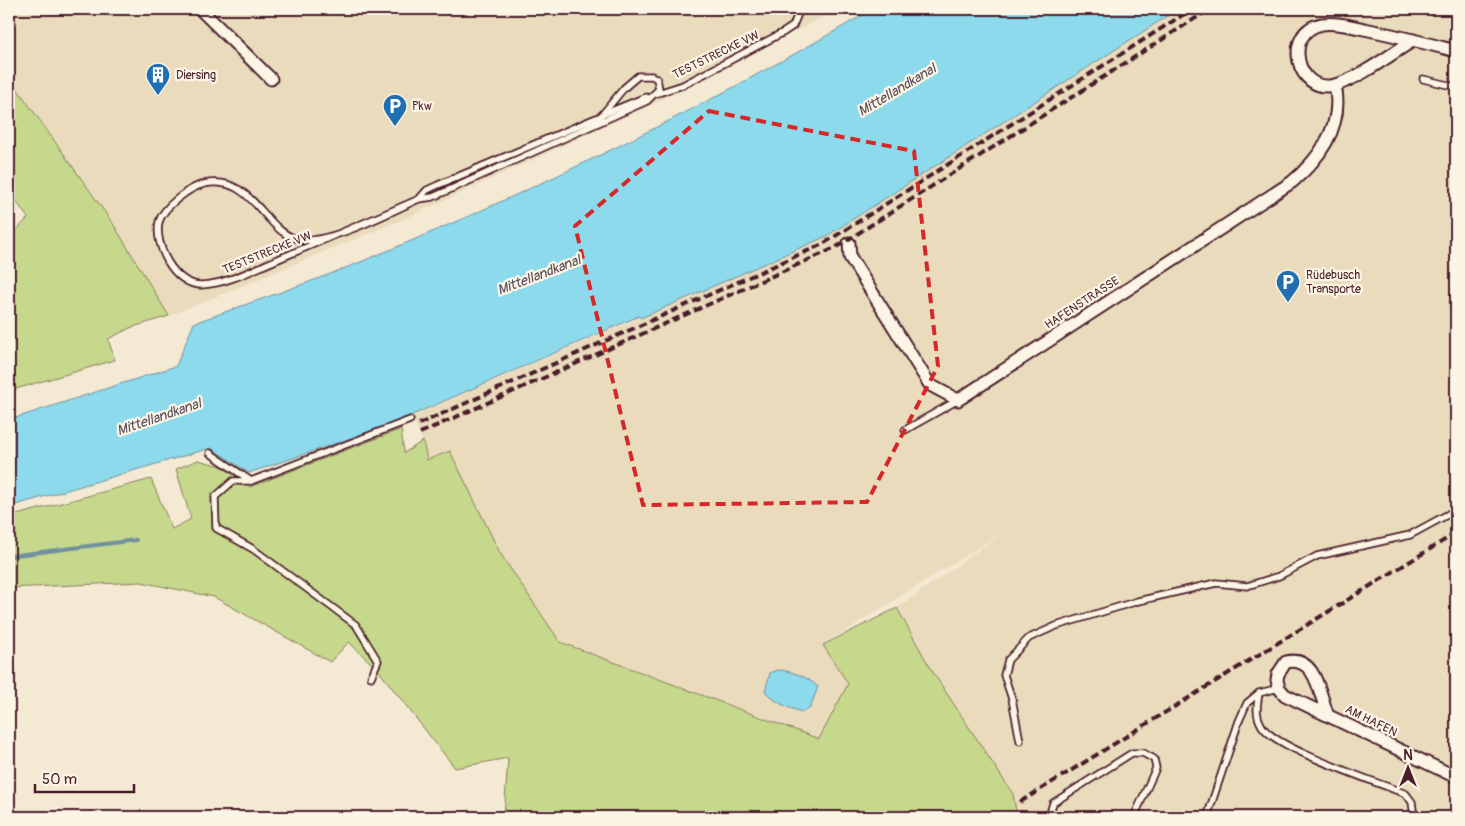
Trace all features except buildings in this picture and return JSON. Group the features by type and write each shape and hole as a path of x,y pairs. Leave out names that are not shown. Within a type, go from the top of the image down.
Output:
{"street":[{"path":"200,9 271,80"},
{"path":"1414,40 1335,85 1319,84 1310,80 1301,70 1297,48 1300,39 1308,30 1321,24 1334,24 1414,40 1456,51"},
{"name":"HAFENSTRASSE","path":"958,400 1292,182 1312,165 1329,137 1338,109 1335,85"},
{"path":"849,243 850,257 930,385 958,400"},
{"name":"AM HAFEN","path":"1328,716 1310,667 1302,662 1286,662 1278,674 1279,688 1285,695 1328,716 1456,777"}],"lane":[{"name":"TESTSTRECKE VW","path":"601,116 624,88 638,76 652,76 657,79 659,89 656,93 648,101 433,197 419,199 337,234 302,240 291,237 282,231 244,192 224,184 204,184 185,192 165,212 160,220 158,233 165,257 174,270 185,279 197,285 217,284 315,244 419,199 427,190 438,185 656,93 683,85 784,32 793,26 800,9"},
{"path":"1423,79 1456,88"},
{"path":"905,430 958,400"},
{"path":"370,677 378,661 356,625 253,550 216,528 215,497 232,481 251,481 410,420"},
{"path":"210,453 251,481"},
{"path":"1020,741 1012,699 1004,675 1008,660 1029,638 1056,626 1138,601 1216,583 1247,586 1278,576 1317,556 1410,535 1456,510"},
{"path":"1207,817 1238,721 1247,703 1259,693 1279,688"},
{"path":"1259,693 1256,713 1262,728 1283,744 1406,794 1412,802 1414,817"},
{"path":"1049,817 1053,803 1132,753 1143,753 1154,759 1156,768 1134,817"}],"highlighted area":[{"path":"709,111 914,151 938,366 867,502 643,505 575,226"}],"shaded area":[{"path":"9,9 839,9 653,104 406,218 169,316 112,222 9,77"},
{"path":"1178,9 1456,9 1456,817 1017,817 1013,794 932,671 897,608 1008,529 823,645 848,684 820,739 560,642 500,553 450,451 427,460 423,441 412,416 827,236"}],"green space":[{"path":"9,77 112,222 169,316 130,328 108,339 115,360 9,391 9,238 28,218 9,191"},
{"path":"401,429 404,453 423,441 427,460 450,451 500,553 560,642 819,739 848,684 823,645 897,608 932,671 1013,794 1017,817 504,817 508,758 455,768 378,670 349,642 330,662 214,597 141,582 9,588 9,517 151,479 172,529 191,519 176,469 198,460 221,466 250,487"}],"water":[{"name":"Mittellandkanal","path":"873,9 1178,9 827,236 641,318 639,316 387,426 249,473 211,448 9,507 9,420 176,366 194,323 358,263 555,177 684,113 811,45"},
{"path":"778,670 799,675 818,687 810,708 802,712 791,708 777,702 765,691 770,673"}],"waterway":[{"path":"9,556 136,540"}],"railway":[{"path":"419,424 823,244 1192,9"},
{"path":"420,433 835,248 1210,9"},
{"path":"1020,802 1456,533"}],"place":[{"name":"Diersing","path":"158,96"},
{"name":"Pkw","path":"395,127"},
{"name":"Rüdebusch Transporte","path":"1288,303"}]}
